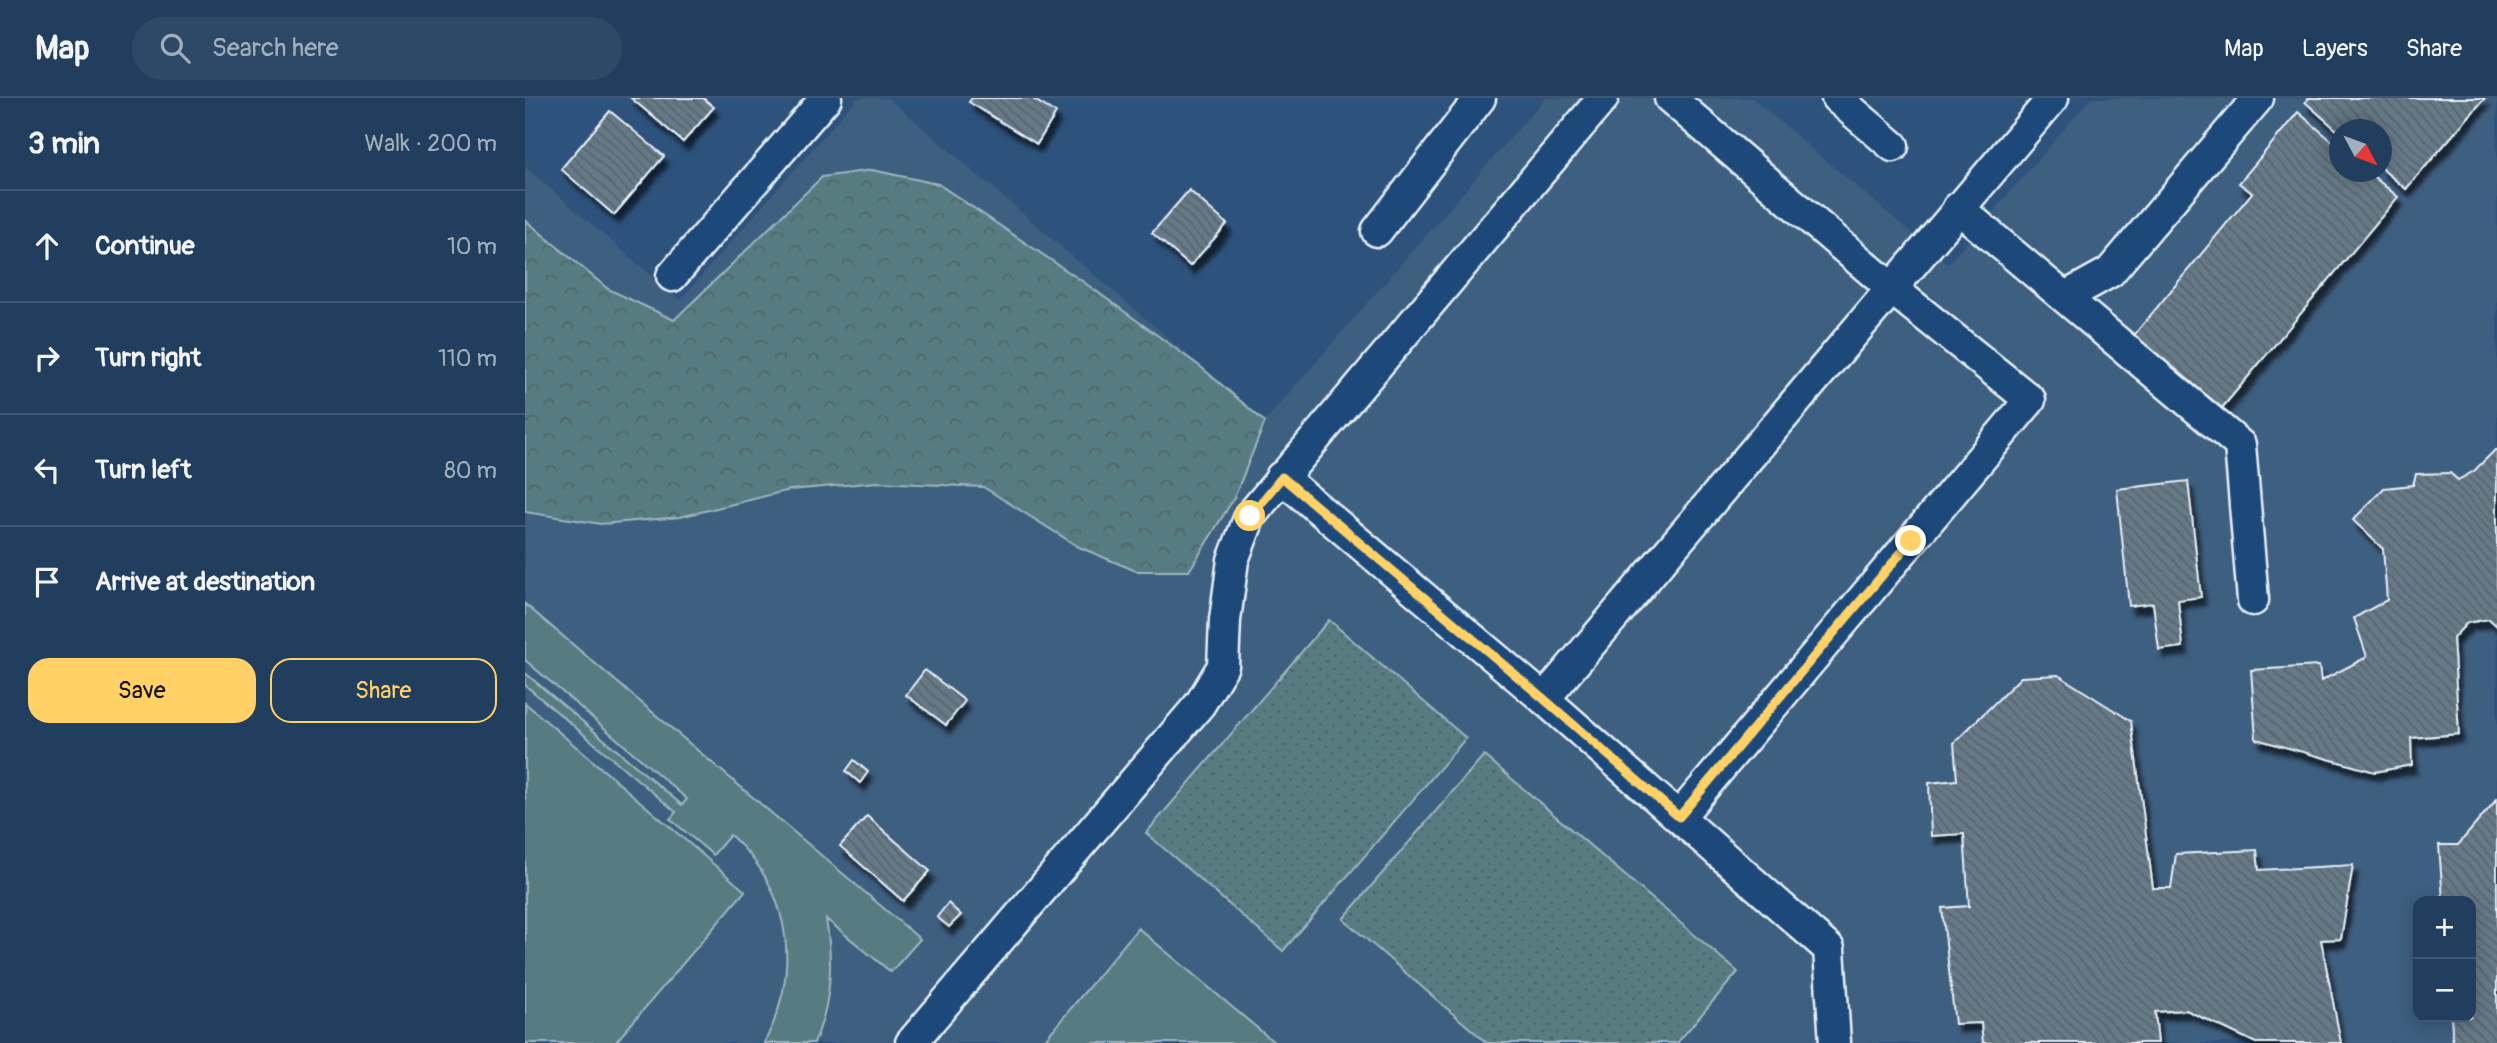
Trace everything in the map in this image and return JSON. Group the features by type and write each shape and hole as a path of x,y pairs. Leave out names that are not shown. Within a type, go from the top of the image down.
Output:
{"street":[{"path":"672,275 826,98"},
{"path":"1377,231 1479,98"},
{"path":"911,1043 1200,704 1223,666 1225,620 1233,559 1250,516 1603,98"},
{"path":"1670,98 1891,288 2030,400 1679,817"},
{"path":"1837,98 1893,146"},
{"path":"1544,699 2053,98"},
{"path":"2066,297 2110,272 2258,98"},
{"path":"1958,208 2240,445 2253,600"},
{"path":"1282,477 1544,699 1829,948 1835,1043"}],"shaded area":[{"path":"857,98 888,98 1265,421 1545,98 1752,98 1948,264 2091,98 2497,98 2497,1043 525,1043 525,167 680,300"}],"green space":[{"path":"872,170 938,184 1085,283 1201,367 1265,422 1234,498 1189,571 1136,571 1079,547 983,487 877,482 790,490 680,517 601,524 525,512 525,220 608,289 674,320 822,177"},
{"path":"525,604 920,939 891,972 826,919 830,951 828,997 814,1043 764,1043 776,1016 786,960 785,933 767,880 751,857 730,835 713,855 670,819 676,812 525,685 525,673 682,805 687,799 525,660"},
{"path":"1329,620 1466,738 1283,951 1146,833"},
{"path":"525,703 745,891 615,1043 525,1043"},
{"path":"1484,755 1738,972 1677,1043 1487,1043 1343,919"},
{"path":"1138,928 1275,1043 1042,1043"}],"building":[{"path":"631,98 703,98 714,107 683,142"},
{"path":"972,98 1031,98 1056,113 1037,144 969,102"},
{"path":"2309,98 2485,98 2406,189 2392,177 2392,119 2329,119 2329,123 2305,102"},
{"path":"610,111 664,156 614,215 561,169"},
{"path":"2298,112 2329,138 2329,182 2380,182 2398,197 2222,408 2134,335 2252,193 2239,183"},
{"path":"1189,190 1227,224 1190,266 1152,233"},
{"path":"2495,450 2497,626 2489,619 2467,623 2453,638 2459,734 2411,738 2412,765 2375,772 2256,739 2251,670 2319,666 2321,681 2367,657 2354,618 2387,600 2383,549 2353,520 2384,488 2413,485 2416,474 2450,473 2458,480 2474,471"},
{"path":"2188,481 2201,597 2178,600 2183,647 2159,650 2153,603 2129,606 2117,489"},
{"path":"925,670 965,701 946,725 906,695"},
{"path":"2058,675 2131,721 2153,888 2171,888 2176,854 2257,850 2259,870 2353,865 2341,939 2321,940 2341,1043 2256,1043 2186,1010 2155,1012 2158,1043 1983,1043 1981,1023 1955,1024 1942,908 1969,906 1964,834 1931,836 1929,783 1957,780 1954,743 2021,677"},
{"path":"854,760 868,772 860,783 846,771"},
{"path":"2497,799 2497,1043 2453,1043 2451,1022 2476,1022 2476,896 2443,896 2439,845 2458,845"},
{"path":"867,816 930,871 903,901 840,846"},
{"path":"948,903 961,915 949,927 937,917"}],"route":[{"path":"1250,516 1282,477 1679,817 1911,541"}]}
